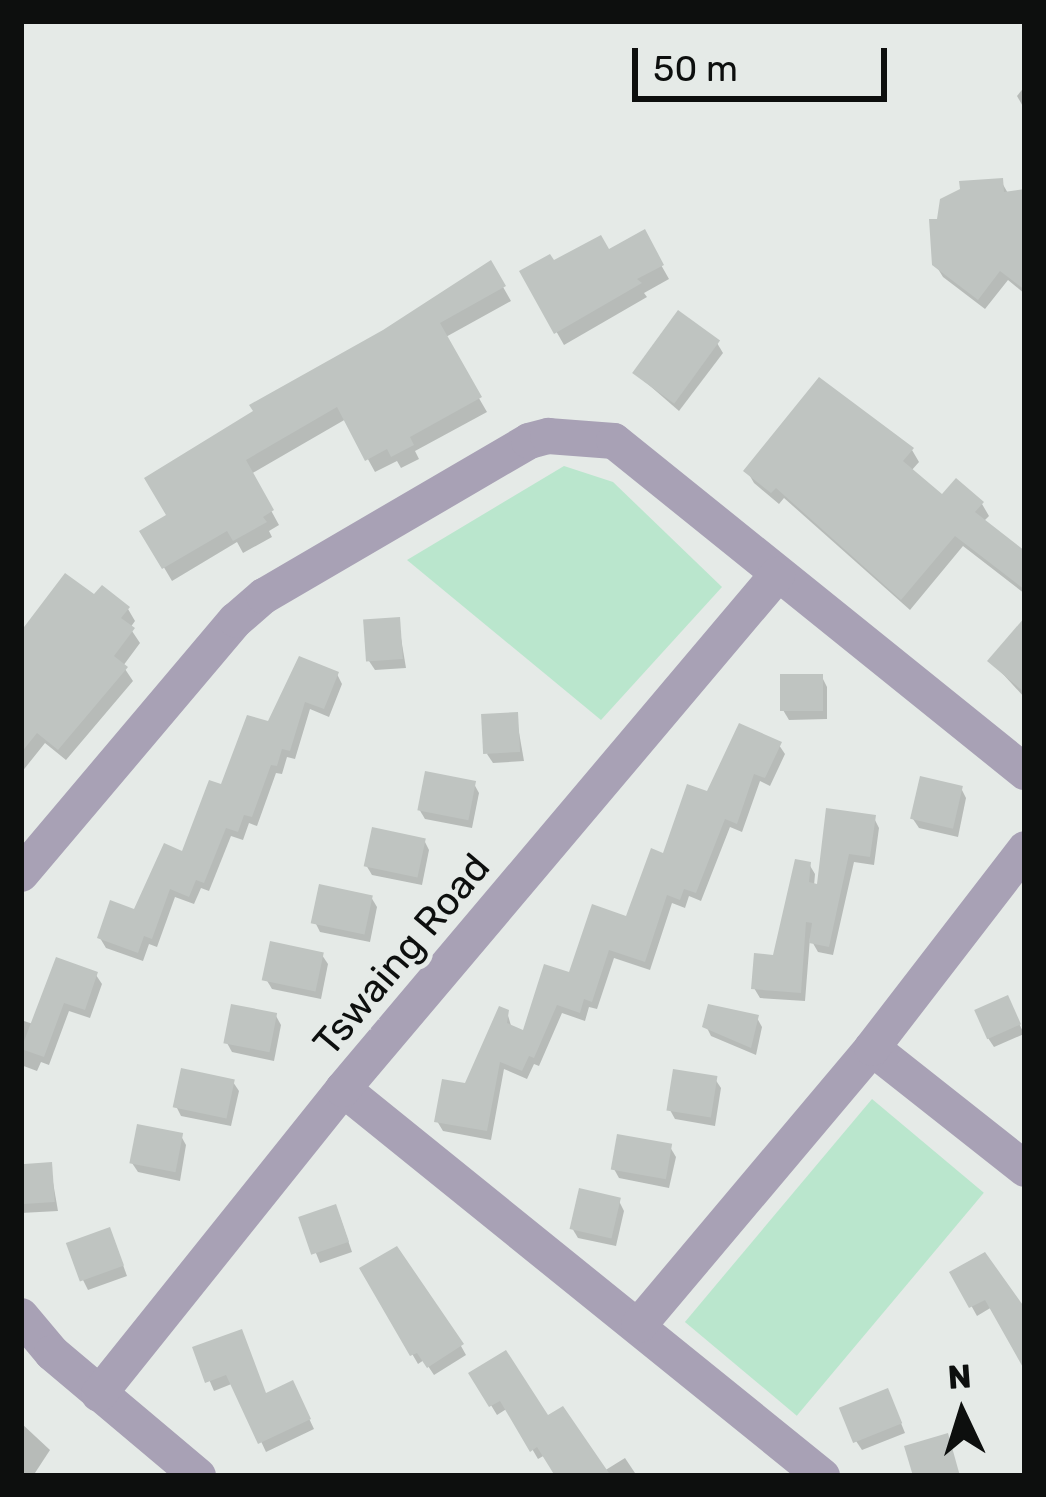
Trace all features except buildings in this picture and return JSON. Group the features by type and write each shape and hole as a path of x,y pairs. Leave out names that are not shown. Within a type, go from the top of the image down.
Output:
{"street":[{"path":"21,874 250,608 530,440 548,436 614,441 1025,772"},
{"name":"Tswaing Road","path":"99,1394 344,1089 776,575"},
{"path":"639,1324 872,1048 1025,849"},
{"path":"872,1048 1025,1169"},
{"path":"344,1089 822,1476"},
{"path":"21,1316 99,1394 197,1476"}],"green space":[{"path":"564,466 613,482 722,587 601,720 407,560"},
{"path":"872,1099 984,1193 797,1416 685,1322"}]}
